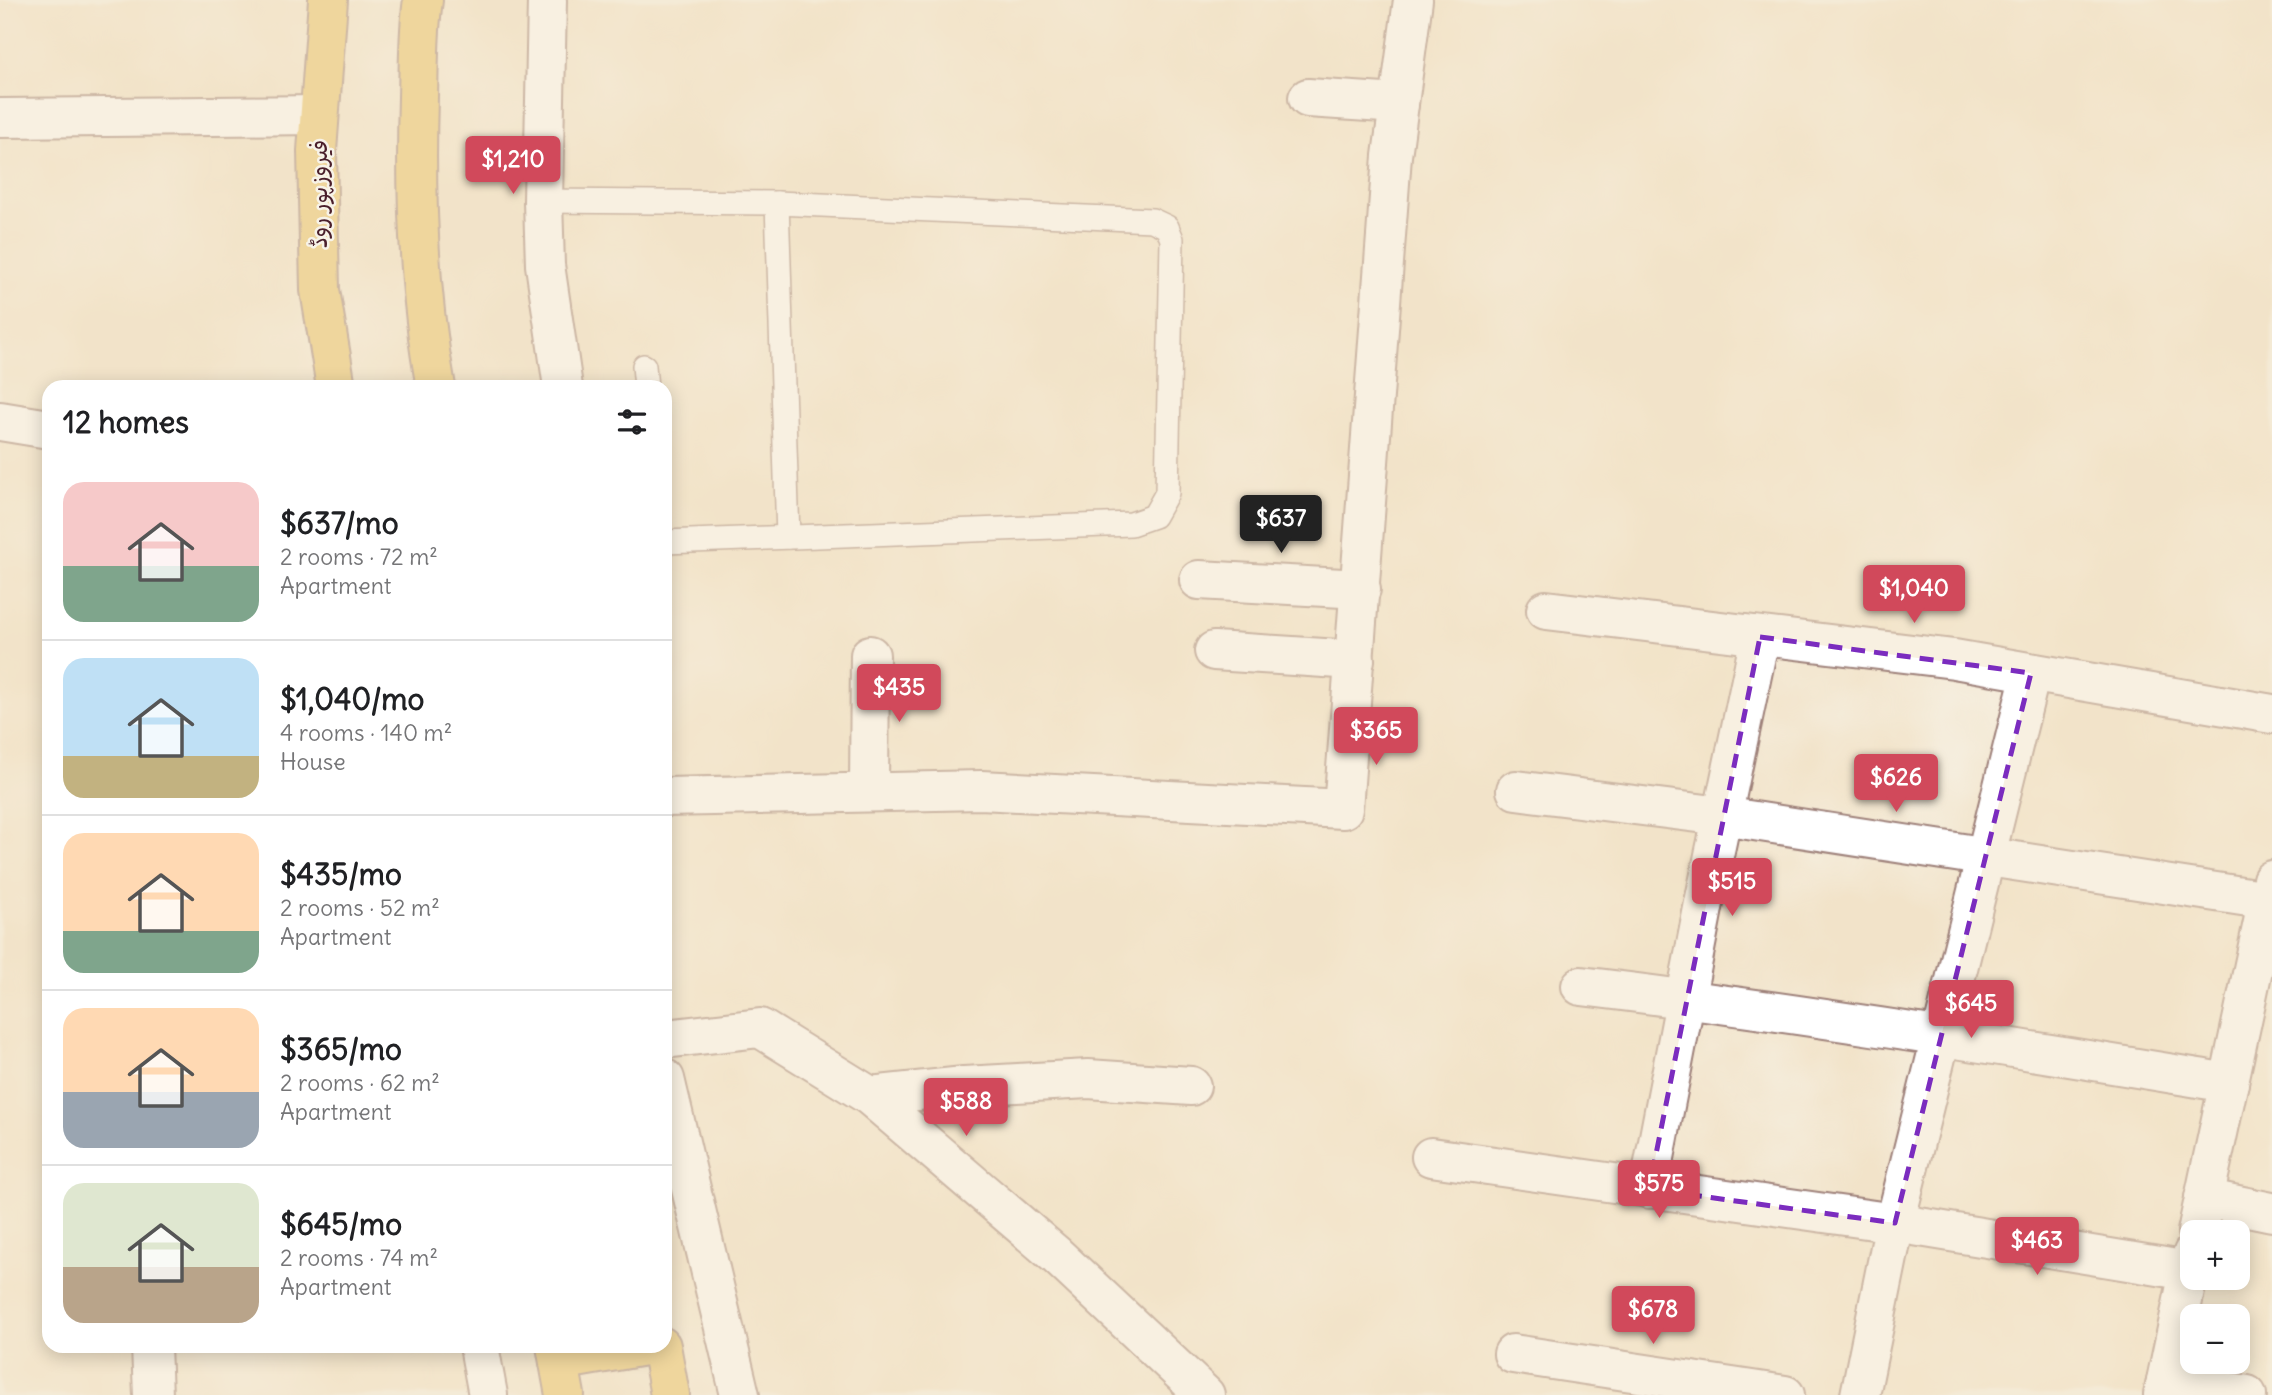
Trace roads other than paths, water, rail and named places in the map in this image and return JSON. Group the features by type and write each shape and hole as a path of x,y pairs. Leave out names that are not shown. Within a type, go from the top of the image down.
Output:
{"highway":[{"name":"فیروزپور روڈ","path":"328,0 317,151 320,290 335,380"},
{"path":"423,0 416,211 426,331 435,380"},
{"path":"560,1367 617,1353"},
{"path":"662,1353 670,1395"}],"street":[{"path":"547,0 543,201 545,265 562,380"},
{"path":"672,797 981,790 1343,809 1392,156 1413,0"},
{"path":"1308,98 1399,104"},
{"path":"0,118 319,115"},
{"path":"0,421 42,428"},
{"path":"1199,580 1361,589"},
{"path":"1546,610 1954,659 2272,714"},
{"path":"1649,1189 1760,636"},
{"path":"1214,651 1355,660"},
{"path":"869,791 870,655"},
{"path":"1860,1395 1895,1223 2031,673"},
{"path":"1517,790 1722,816 1985,858 2270,890 2257,1023 2229,1083 2201,1215 2272,1212"},
{"path":"1581,986 1941,1036 2229,1083"},
{"path":"672,1039 760,1028 870,1096 1056,1255 1205,1395"},
{"path":"870,1096 964,1086 1088,1079 1191,1086"},
{"path":"672,1108 740,1395"},
{"path":"1431,1157 2180,1261"},
{"path":"2185,1290 2164,1388 2247,1395"},
{"path":"151,1353 153,1395"},
{"path":"481,1353 488,1395"},
{"path":"1513,1354 1785,1395"}],"lane":[{"path":"543,201 777,203 1152,220 1167,227 1172,239 1167,493 1154,516 1131,524 672,542"},
{"path":"777,203 788,537"}]}
